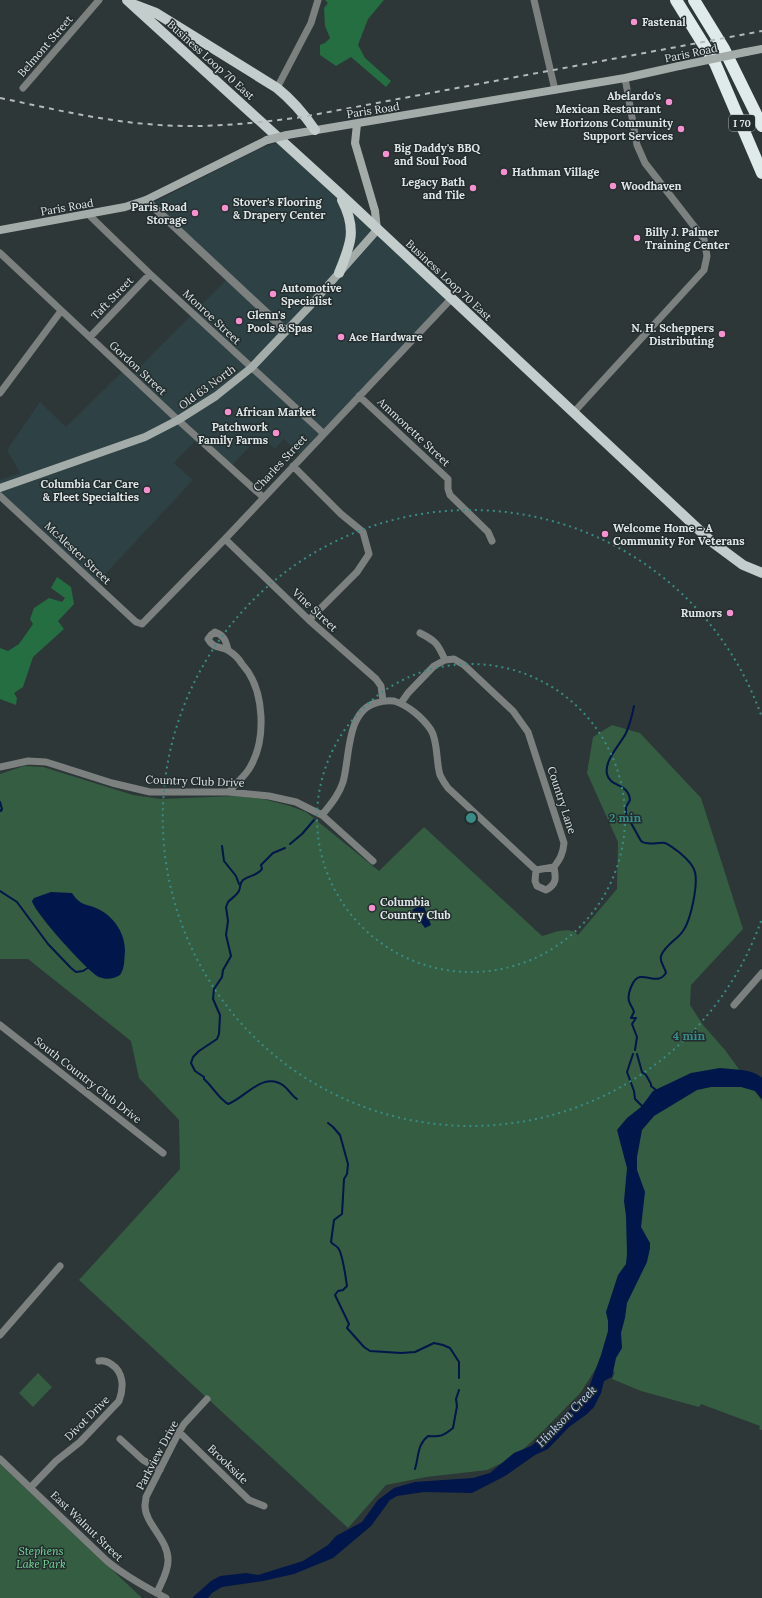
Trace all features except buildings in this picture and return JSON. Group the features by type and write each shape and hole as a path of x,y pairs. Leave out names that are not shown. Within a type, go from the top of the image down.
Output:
{"highway":[{"name":"I 70","path":"676,0 715,63 762,173"},
{"path":"694,0 724,49 762,126"}],"main road":[{"path":"128,1 156,13 277,88 306,116 315,130"},
{"name":"Business Loop 70 East","path":"128,1 338,192 712,542 743,565 761,573"},
{"name":"Paris Road","path":"0,230 125,207 146,200 267,140 287,135 625,78 762,49"},
{"path":"357,124 355,144 375,211 377,230"},
{"path":"338,192 348,211 352,234 347,253 339,273"},
{"name":"Old 63 North","path":"0,488 144,437 178,420 216,396 251,368 377,230"}],"street":[{"name":"Belmont Street","path":"23,88 100,0"},
{"path":"277,88 311,23 318,0"},
{"path":"534,0 555,90"},
{"path":"574,412 704,270 707,256 704,239 645,163 637,145 625,78"},
{"path":"146,200 286,331"},
{"name":"Monroe Street","path":"88,214 150,274 323,433"},
{"name":"Gordon Street","path":"0,253 178,420 263,497"},
{"name":"Taft Street","path":"90,337 150,274"},
{"name":"Charles Street","path":"142,624 225,539 323,433 452,299"},
{"path":"0,393 61,311"},
{"name":"Ammonette Street","path":"359,396 448,479 448,490 450,495 488,532 492,541"},
{"path":"293,466 341,514 363,532 369,554 357,572 309,620"},
{"name":"McAlester Street","path":"0,496 136,622 142,624"},
{"name":"Vine Street","path":"225,539 309,620 376,678 381,686 383,701"},
{"path":"401,703 408,693 434,666 445,660 438,644 434,639 420,633"},
{"path":"228,650 244,665 259,692 262,726 258,746 249,769 229,792"},
{"name":"Country Lane","path":"445,660 454,660 464,665 513,712 528,732 564,843 564,853 554,867"},
{"path":"322,815 343,782 354,724 359,713 369,704 383,701 401,703 426,722 433,733 440,776 448,788 536,870"},
{"name":"Country Club Drive","path":"0,767 28,761 46,762 112,783 150,792 229,792 269,796 296,802 322,815 373,861"},
{"path":"554,867 556,877 552,887 546,890 537,886 535,881 536,870 554,867"},
{"path":"734,1005 762,973"},
{"name":"South Country Club Drive","path":"0,1025 163,1153"},
{"path":"0,1335 60,1266"},
{"name":"Divot Drive","path":"30,1487 56,1461 80,1442 119,1401 122,1394 122,1379 119,1372 113,1365 106,1361 99,1361"},
{"name":"Parkview Drive","path":"157,1593 167,1568 168,1555 166,1548 148,1515 145,1507 146,1497 179,1432 184,1424 207,1399"},
{"name":"Brookside","path":"179,1432 249,1500 264,1506"},
{"path":"120,1440 143,1460 160,1470"},
{"name":"East Walnut Street","path":"0,1459 121,1573 166,1598"}],"shaded area":[{"path":"280,142 450,298 300,455 284,439 275,449 260,436 231,466 199,437 174,463 193,480 96,584 0,495 0,480 20,473 7,450 40,402 66,427 125,369 132,375 228,278 147,206 261,148"}],"green space":[{"path":"325,0 384,0 368,19 358,45 365,58 391,81 386,87 351,57 336,66 320,55 320,45 325,43 330,38 325,26 324,8 328,3"},
{"path":"57,577 71,587 74,604 58,621 64,629 33,657 23,687 14,693 17,698 16,705 0,699 0,648 8,651 19,644 33,624 30,619 34,608 49,598 62,602 65,598 51,588"},
{"name":"Columbia Country Club","path":"612,725 640,733 701,798 743,929 691,985 690,1005 703,1025 725,1050 762,1101 762,1430 759,1429 760,1426 701,1404 699,1407 641,1391 612,1379 615,1372 598,1365 581,1392 515,1457 487,1470 426,1477 386,1485 348,1528 79,1280 180,1169 179,1120 139,1078 131,1041 28,959 0,959 0,774 24,766 43,767 133,795 161,799 236,796 263,799 306,812 379,871 424,827 542,936 566,930 575,932 578,935 617,889 618,842 587,773 593,737"},
{"path":"38,1373 52,1387 33,1407 19,1393"},
{"name":"Stephens Lake Park","path":"0,1464 142,1598 0,1598"}],"water":[{"path":"51,892 72,893 78,901 100,910 115,922 125,945 123,969 120,975 110,979 104,979 93,973 51,929 32,901 34,898"},
{"path":"423,904 431,925 425,928 412,910"},
{"name":"Hinkson Creek","path":"720,1068 748,1071 758,1075 762,1078 762,1099 755,1091 741,1087 711,1087 697,1090 654,1116 642,1130 637,1157 637,1170 645,1192 641,1227 650,1243 650,1248 647,1262 627,1303 621,1333 622,1348 616,1358 612,1377 604,1381 601,1393 594,1407 569,1427 548,1449 535,1455 505,1476 472,1493 424,1492 397,1496 390,1500 371,1526 333,1558 294,1574 263,1581 222,1587 212,1593 208,1598 192,1598 211,1581 220,1576 246,1573 258,1575 303,1561 328,1545 336,1536 362,1522 378,1500 394,1488 415,1482 473,1478 490,1473 514,1453 531,1446 550,1431 588,1390 608,1331 606,1312 618,1275 626,1264 626,1216 624,1201 627,1168 617,1130 627,1118 641,1107 653,1091 691,1073"}],"waterway":[{"path":"634,706 626,733 608,763 607,774 612,781 626,790 629,794 630,800 626,807 626,814 641,841 649,844 665,843 671,846 691,864 696,878 693,902 686,926 665,949 661,956 666,973 657,979 644,977 637,978 630,991 629,1001 634,1012 631,1018 636,1018 632,1024 637,1037 635,1050"},
{"path":"0,802 2,809 1,811 0,810"},
{"path":"290,844 302,834 314,820"},
{"path":"222,846 224,861 236,876 239,884"},
{"path":"285,848 273,853 261,865 262,869 258,873 243,880 238,893 228,902 226,907 228,921 226,935 231,956 223,970 222,977 214,989 213,999 220,1015 219,1034 217,1039 193,1057 191,1063 195,1071 204,1077 218,1096 228,1104 262,1083 269,1081 277,1082 284,1086 297,1099"},
{"path":"0,891 17,902 48,944 71,968 76,972 83,971 89,967"},
{"path":"633,1054 627,1072 634,1091 635,1099 643,1107"},
{"path":"637,1054 642,1072 646,1075 651,1086 656,1090"},
{"path":"328,1123 340,1135 348,1164 347,1174 344,1179 342,1214 334,1220 331,1242 339,1250 345,1272 347,1286 343,1290 338,1291 335,1295 349,1324 347,1328 364,1347 370,1351 401,1353 415,1352 434,1343 450,1348 459,1362 459,1378"},
{"path":"415,1469 420,1447 424,1439 428,1436 442,1435 453,1428 457,1406 456,1399 459,1390"}],"railway":[{"path":"0,98 110,120 128,122 186,126 244,124 302,117 762,31"}],"place":[{"name":"Fastenal","path":"634,22"},
{"name":"Abelardo's Mexican Restaurant","path":"669,102"},
{"name":"New Horizons Community Support Services","path":"681,129"},
{"name":"Big Daddy's BBQ and Soul Food","path":"386,154"},
{"name":"Hathman Village","path":"504,172"},
{"name":"Woodhaven","path":"613,186"},
{"name":"Legacy Bath and Tile","path":"473,188"},
{"name":"Stover's Flooring & Drapery Center","path":"225,208"},
{"name":"Paris Road Storage","path":"195,213"},
{"name":"Billy J. Palmer Training Center","path":"637,238"},
{"name":"Automotive Specialist","path":"273,294"},
{"name":"Glenn's Pools & Spas","path":"239,321"},
{"name":"N. H. Scheppers Distributing","path":"722,334"},
{"name":"Ace Hardware","path":"341,337"},
{"name":"African Market","path":"228,412"},
{"name":"Patchwork Family Farms","path":"276,433"},
{"name":"Columbia Car Care & Fleet Specialties","path":"147,490"},
{"name":"Welcome Home - A Community For Veterans","path":"605,534"},
{"name":"Rumors","path":"730,613"},
{"name":"Columbia Country Club","path":"372,908"}]}
